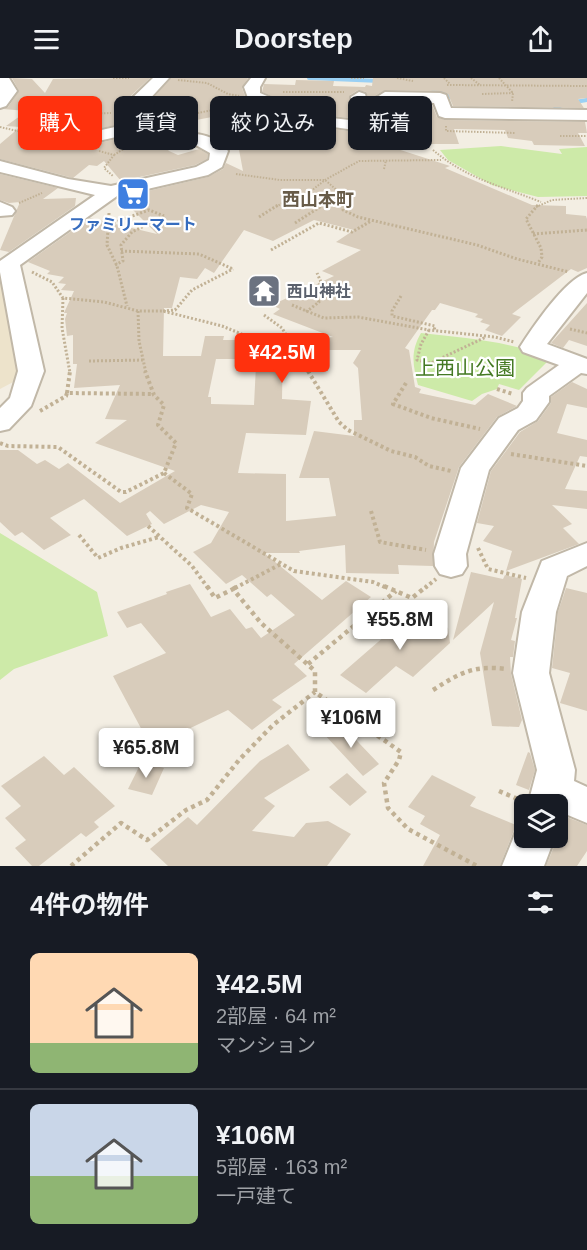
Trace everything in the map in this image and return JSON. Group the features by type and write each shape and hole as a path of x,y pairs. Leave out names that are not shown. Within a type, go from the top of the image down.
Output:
{"street":[{"path":"151,96 162,78"},
{"path":"256,96 252,87 258,78"},
{"path":"4,90 29,90"},
{"path":"432,98 440,98 445,113 587,115"},
{"path":"0,423 22,400 31,371 9,263 111,192 189,175 211,166 219,159 219,152 216,148 198,141"},
{"path":"0,166 67,184 111,192"},
{"path":"211,166 236,174"},
{"path":"576,363 532,347 583,278"},
{"path":"508,393 576,363"},
{"path":"453,550 475,468 508,424 527,414 536,402 536,393 576,363"},
{"path":"554,794 556,770 531,674 539,612 553,569 587,554"},
{"path":"523,866 530,848"}],"path":[{"path":"113,78 129,78"},
{"path":"162,78 207,83 228,94 247,96"},
{"path":"351,78 358,86"},
{"path":"397,78 419,82"},
{"path":"444,78 450,84"},
{"path":"471,78 480,86"},
{"path":"482,94 513,93 499,78"},
{"path":"440,85 587,86"},
{"path":"256,96 257,91 358,86"},
{"path":"0,127 18,131"},
{"path":"446,131 515,133"},
{"path":"560,136 587,136"},
{"path":"99,150 114,155"},
{"path":"111,192 116,187 113,176 104,168 117,150"},
{"path":"434,151 442,160 468,177 541,202"},
{"path":"306,195 324,180 359,160 442,160"},
{"path":"384,169 386,160"},
{"path":"236,174 280,180 324,180 346,198 347,203 343,210 371,221 477,245 583,278"},
{"path":"2,209 67,184"},
{"path":"259,217 294,196 306,195 329,201"},
{"path":"295,223 329,201 346,198"},
{"path":"538,263 542,256 541,248 526,219 529,212 541,202 551,199 587,198"},
{"path":"115,265 123,261 121,245 132,232 164,216 149,210 110,224 107,245 113,253 115,265 122,275 128,306"},
{"path":"271,250 319,223 352,232 371,221"},
{"path":"533,234 587,230"},
{"path":"63,298 128,306 138,311 175,310 192,290 233,269 199,255 121,251"},
{"path":"9,263 52,282 63,298 60,312 63,338 70,365 71,384 66,396 32,415"},
{"path":"306,312 319,302 314,295 321,282 317,273"},
{"path":"401,296 392,311 392,316 435,326 434,331"},
{"path":"292,305 324,318 358,317 434,331 486,336 532,347"},
{"path":"0,443 8,446 57,447 121,492 126,492 164,473 176,443 158,425 164,405 153,394 137,329 138,311"},
{"path":"163,311 222,326 244,337 254,339 288,337"},
{"path":"264,315 282,328 339,422 348,430 391,451 415,457 429,466 472,476"},
{"path":"429,330 421,344 417,360 432,363 486,336"},
{"path":"89,361 144,360"},
{"path":"406,383 393,404 496,442 528,458 587,466"},
{"path":"67,393 153,394"},
{"path":"164,473 192,494 187,508 294,572 373,582 412,598 453,550 472,535 488,569 547,583"},
{"path":"371,511 380,542 453,550"},
{"path":"148,526 192,566 215,598 281,564"},
{"path":"79,536 99,558 121,548 159,537"},
{"path":"233,590 266,630 315,671 315,692"},
{"path":"308,664 396,591"},
{"path":"433,690 469,668 485,665 531,674"},
{"path":"70,866 121,823 147,840 186,810 207,800 239,760 273,725 315,692"},
{"path":"315,692 401,752 399,760 384,783 388,808 408,829 477,866"},
{"path":"499,791 516,794"}],"shaded area":[{"path":"0,261 19,370 17,380 0,389"}],"green space":[{"path":"501,146 562,154 559,149 587,147 587,196 538,197 492,185 448,160 440,150"},
{"name":"上西山公園","path":"421,333 503,344 551,358 519,390 499,384 497,389 482,394 472,401 418,385 414,359 415,346"},
{"path":"0,533 97,592 108,636 14,669 0,680"}],"building":[{"path":"12,78 32,79 45,93 53,79 150,78 131,96 114,96 114,125 102,128 102,96 18,96 18,110 3,109 8,107 19,91"},
{"path":"171,78 248,78 242,88 245,96 210,96 210,117 198,120 198,96 155,96"},
{"path":"373,78 587,78 587,98 578,99 584,108 453,106 448,94 440,91 385,90 376,96 368,96 366,92 358,90 348,96 348,118 336,116 336,96 272,96 262,92 264,84 295,85 296,80 334,81 333,86 372,86"},
{"path":"432,105 437,117 445,120 585,122 587,133 578,133 585,146 534,145 532,141 508,138 505,130 454,129 459,144 432,144"},
{"path":"18,117 18,127 6,126"},
{"path":"18,129 18,150 102,150 102,142 114,140 114,150 168,150 178,155 199,149 208,154 207,159 195,165 121,181 104,161 97,166 89,165 73,178 0,159 0,144"},
{"path":"336,129 348,131 348,150 401,150 450,166 445,168 532,205 566,206 566,214 586,216 587,268 578,272 571,269 512,314 521,317 502,336 485,330 490,325 480,322 483,319 475,317 478,314 440,303 435,310 432,310 405,348 409,350 415,387 421,389 419,393 475,405 488,394 517,406 497,417 459,467 434,542 433,566 398,565 399,574 346,573 345,545 299,551 300,553 264,553 322,600 346,581 371,597 294,664 307,676 272,700 282,707 252,730 228,710 151,747 113,676 166,653 141,623 127,628 117,612 190,584 211,617 230,609 246,629 252,627 261,638 295,615 271,594 267,597 242,575 226,584 193,552 211,543 229,512 201,505 164,524 150,511 146,514 152,524 127,536 84,499 50,518 71,535 44,550 22,532 15,536 0,522 0,450 18,450 37,464 45,460 59,469 68,463 120,503 175,471 95,443 127,420 105,419 120,385 74,388 77,364 73,364 73,335 67,336 65,319 67,313 64,313 74,291 61,290 66,284 58,283 64,277 47,274 50,271 28,262 90,218 157,234 127,204 135,201 131,195 208,177 223,169 226,163 243,171 239,150 336,150","holes":["314,220 354,230 336,242 361,250 322,271 334,276 272,305 280,309 273,314 333,337 314,339 315,350 361,350 353,363 358,368 362,420 354,420 354,436 314,431 299,478 329,478 336,516 286,521 286,474 238,473 246,433 306,435 311,401 282,399 283,342 257,345 254,405 211,404 211,397 208,397 216,359 237,359 240,340 223,340 224,336 205,336 201,356 163,356 164,308 172,308 180,277 197,279 205,268 214,273 244,230 273,241"]},
{"path":"0,174 58,188 43,199 76,198 75,206 9,252 0,250 20,202 9,203 0,200"},
{"path":"587,303 587,346 569,340 563,348 551,343"},
{"path":"572,382 587,389 587,408 567,404 557,433 587,440 587,457 580,456 565,489 587,491 587,509 552,505 572,524 563,528 579,544 506,571 512,551 483,541 494,526 477,523 491,471 520,432 538,421 551,403 551,397"},
{"path":"471,572 503,579 505,575 522,579 515,618 517,618 511,640 515,641 513,657 510,657 511,674 522,720 519,727 492,726 480,653 494,602 453,640"},
{"path":"566,588 587,593 587,711 560,703 570,673 552,668 558,612"},
{"path":"416,609 448,628 450,643 413,677 396,666 366,693 340,675"},
{"path":"339,722 379,764 363,776 322,732"},
{"path":"288,744 310,770 264,798 275,806 252,831 294,837 306,823 328,821 351,834 327,866 168,866 150,849 188,817 197,825 260,761"},
{"path":"528,752 535,770 529,790 516,785"},
{"path":"44,756 64,775 74,767 115,806 94,822 99,827 86,837 81,833 39,866 32,866 15,848 26,840 5,818 21,806 1,786"},
{"path":"141,763 164,768 152,795 128,789"},
{"path":"347,773 367,792 350,806 329,787"},
{"path":"432,775 476,797 470,806 514,824 514,830 500,866 423,866 440,835 420,824 425,816 408,807"},
{"path":"568,818 587,825 587,851 577,866 546,866 553,848 568,848"}],"waterway":[{"path":"309,78 380,81"},
{"path":"431,88 455,99"},
{"path":"550,112 563,104 587,100"}],"place":[{"name":"ファミリーマート","path":"133,194"},
{"name":"西山神社","path":"264,291"}],"district":[{"name":"西山本町","path":"318,200"}]}
